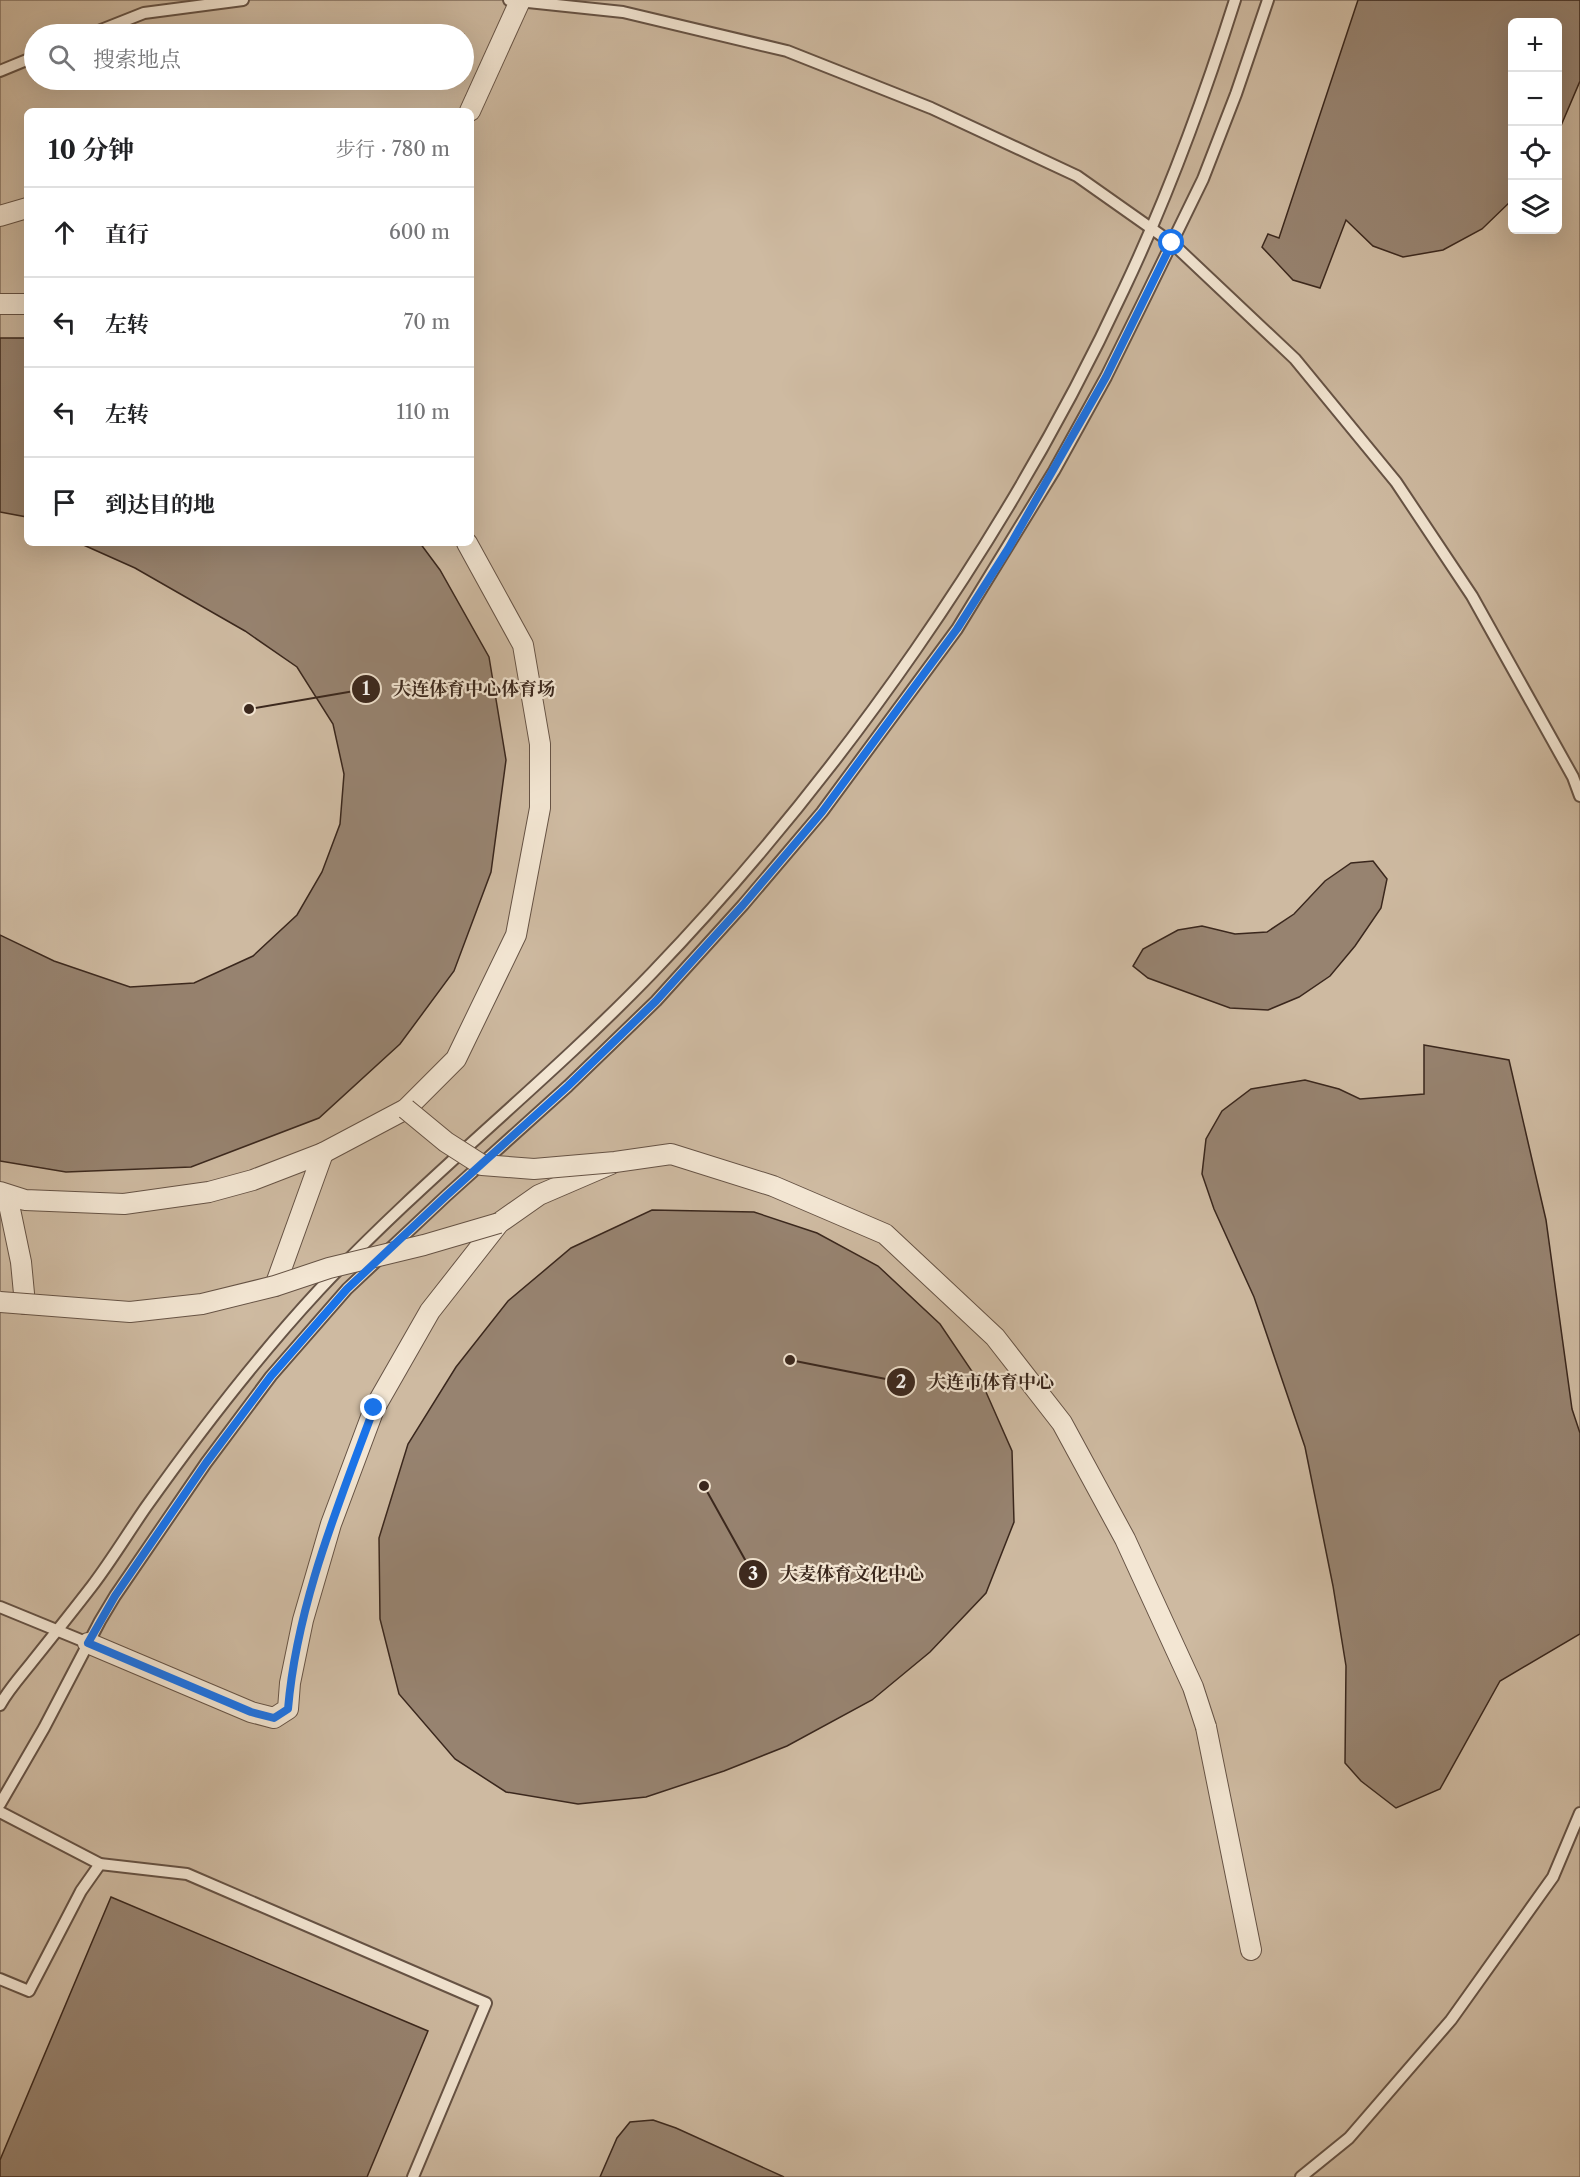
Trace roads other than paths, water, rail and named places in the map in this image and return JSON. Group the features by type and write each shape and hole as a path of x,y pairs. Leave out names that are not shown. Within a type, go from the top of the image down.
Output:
{"street":[{"path":"471,108 514,1"},
{"path":"0,216 24,209"},
{"path":"0,304 24,304"},
{"path":"4,1193 25,1200 124,1204 209,1192 253,1179 323,1153 406,1109 456,1059 516,935 540,808 540,744 524,645 469,546"},
{"path":"406,1109 446,1142 482,1165 534,1169 615,1162 671,1154 773,1186 885,1234 996,1337 1062,1423 1125,1539 1193,1687 1206,1727 1251,1950"},
{"path":"275,1286 323,1153"},
{"path":"88,1643 251,1712 274,1718 288,1709 290,1683 303,1620 331,1524 374,1408 430,1311 499,1223 539,1195 615,1162"},
{"path":"4,1193 21,1262 25,1304"},
{"path":"0,1302 130,1312 202,1304 275,1286 328,1268 424,1245 499,1223"}],"lane":[{"path":"116,24 144,13 243,0"},
{"path":"0,1705 94,1584 202,1430 264,1350 394,1214 583,1042 653,971 729,888 806,798 873,708 934,623 988,538 1085,368 1125,288 1150,228 1207,84 1235,0"},
{"path":"0,1804 115,1596 206,1463 271,1376 347,1289 568,1086 656,1001 743,905 822,812 957,629 1008,549 1106,377 1203,179 1236,94 1268,0"},
{"path":"514,1 623,12 787,51 931,108 1077,176 1172,243 1295,359 1396,482 1472,596 1573,777 1580,796"},
{"path":"0,71 24,61"},
{"path":"0,1607 88,1643"},
{"path":"0,1812 100,1863 187,1874 486,2003 413,2177"},
{"path":"1301,2177 1349,2138 1451,2020 1553,1877 1580,1813"},
{"path":"0,1979 29,1991 81,1891 100,1863"}],"place":[{"name":"大连体育中心体育场","path":"249,709"},
{"name":"大连市体育中心","path":"790,1360"},
{"name":"大麦体育文化中心","path":"704,1486"}]}
